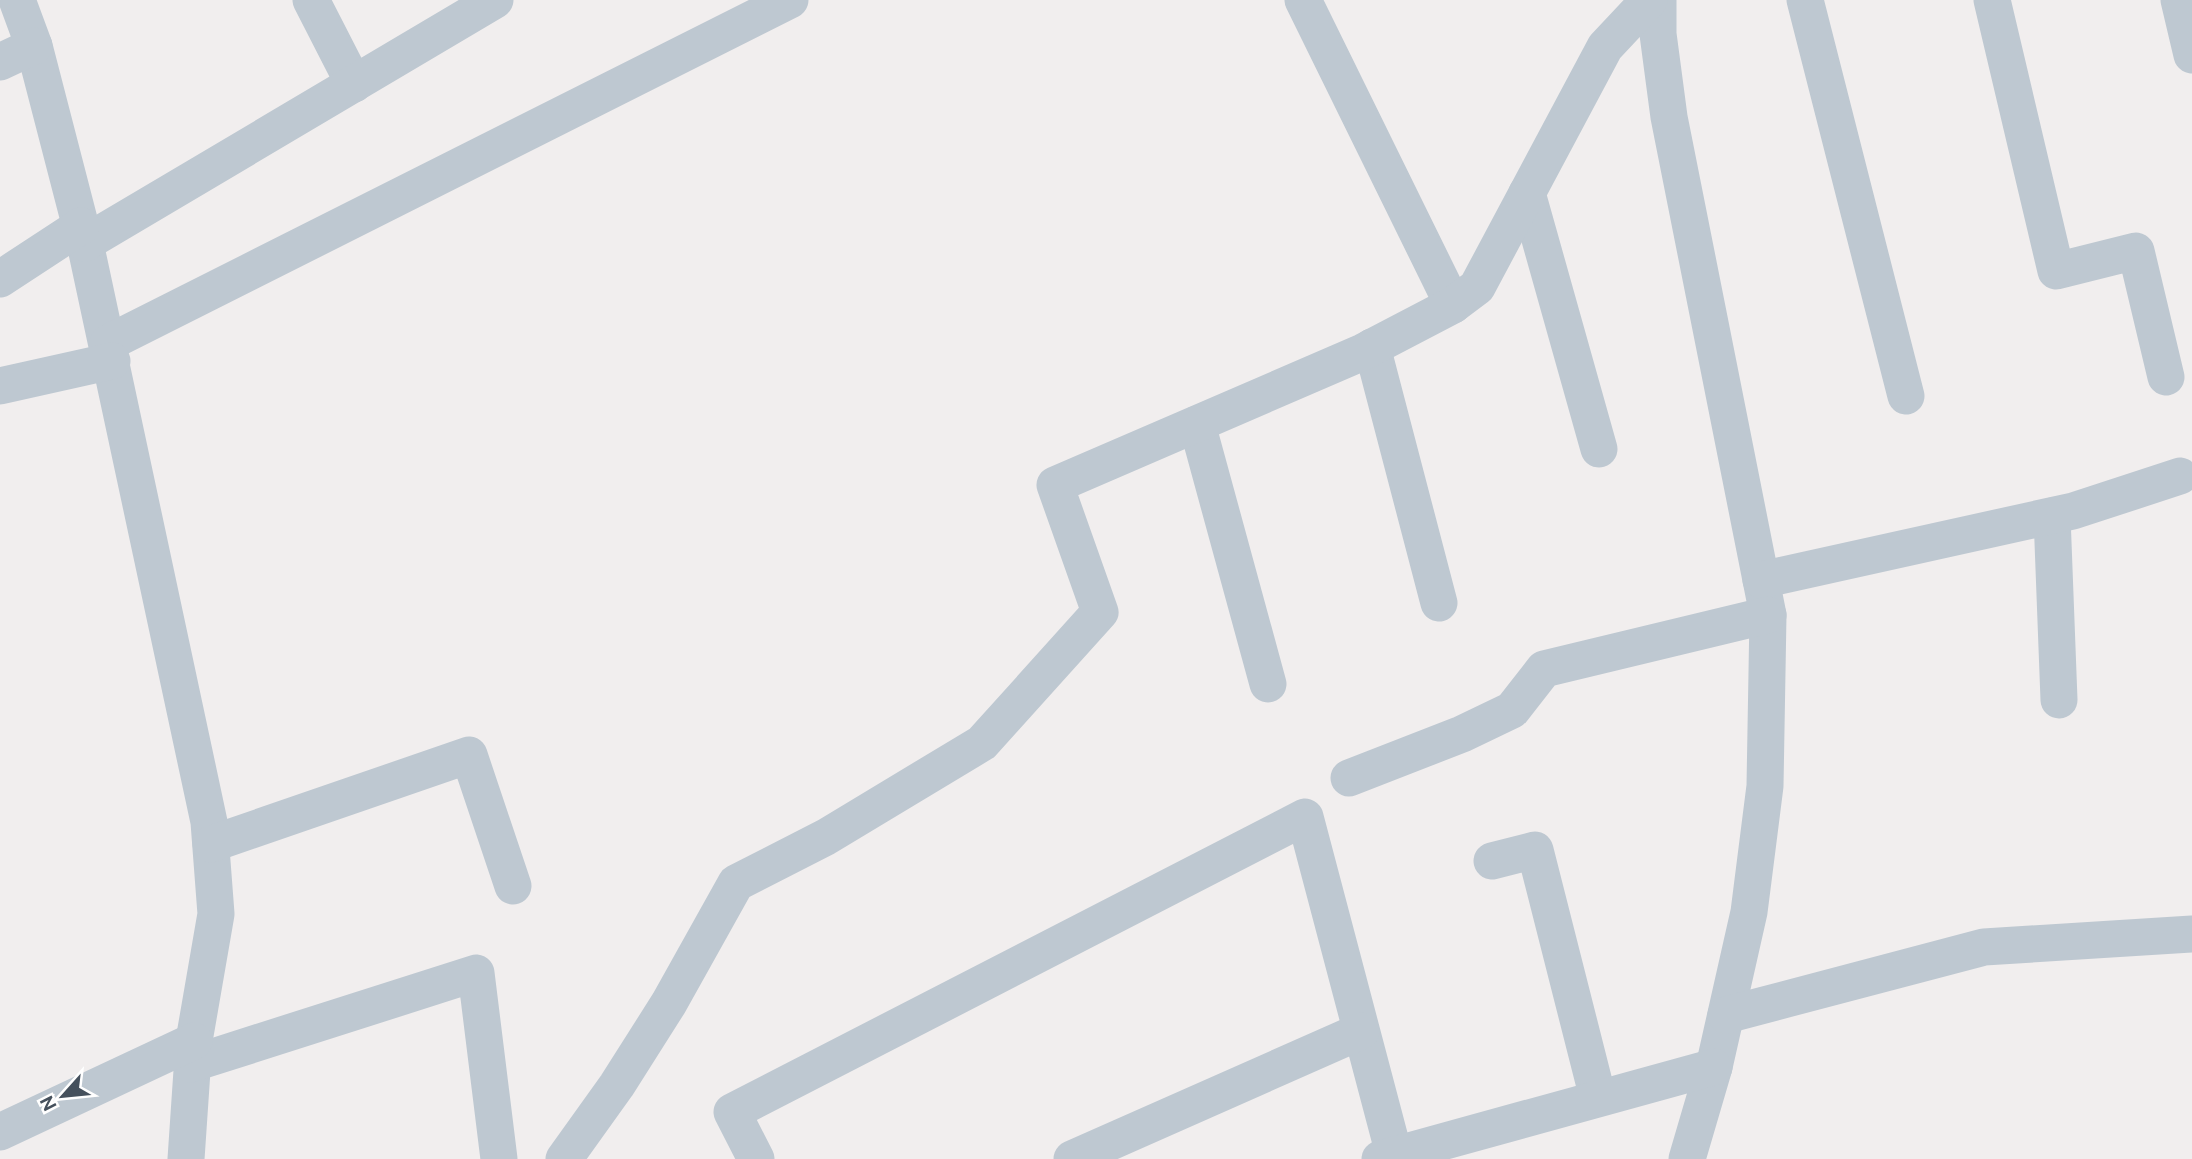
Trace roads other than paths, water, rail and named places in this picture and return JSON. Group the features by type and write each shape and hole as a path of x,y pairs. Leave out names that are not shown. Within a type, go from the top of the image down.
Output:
{"street":[{"path":"18,0 34,46 83,235 209,822 216,914 192,1052 186,1159"},
{"path":"311,0 354,84"},
{"path":"0,279 354,84 495,0"},
{"path":"0,386 110,352 790,0"},
{"path":"1303,0 1453,305"},
{"path":"564,1159 617,1085 669,1003 736,883 826,837 982,743 1100,612 1055,485 1372,347 1453,305 1476,287 1605,47 1649,0"},
{"path":"1658,0 1658,34 1669,117 1764,598 1765,786 1749,912 1714,1067 1688,1159"},
{"path":"1805,0 1906,396"},
{"path":"1992,0 2056,271 2136,251 2166,377"},
{"path":"2179,0 2192,55"},
{"path":"0,62 34,46"},
{"path":"1527,193 1599,449"},
{"path":"1372,347 1439,603"},
{"path":"1196,424 1268,684"},
{"path":"1349,778 1462,734 1512,710 1544,668 1764,598 2052,516 2180,476"},
{"path":"2052,516 2059,700"},
{"path":"211,844 469,755 513,886"},
{"path":"756,1159 732,1112 1305,817 1361,1031 1387,1156 1714,1067"},
{"path":"1492,861 1535,850 1598,1098"},
{"path":"1726,1015 1984,947 2192,934"},
{"path":"0,1132 192,1052 476,973 499,1159"},
{"path":"1072,1159 1361,1031"}]}
